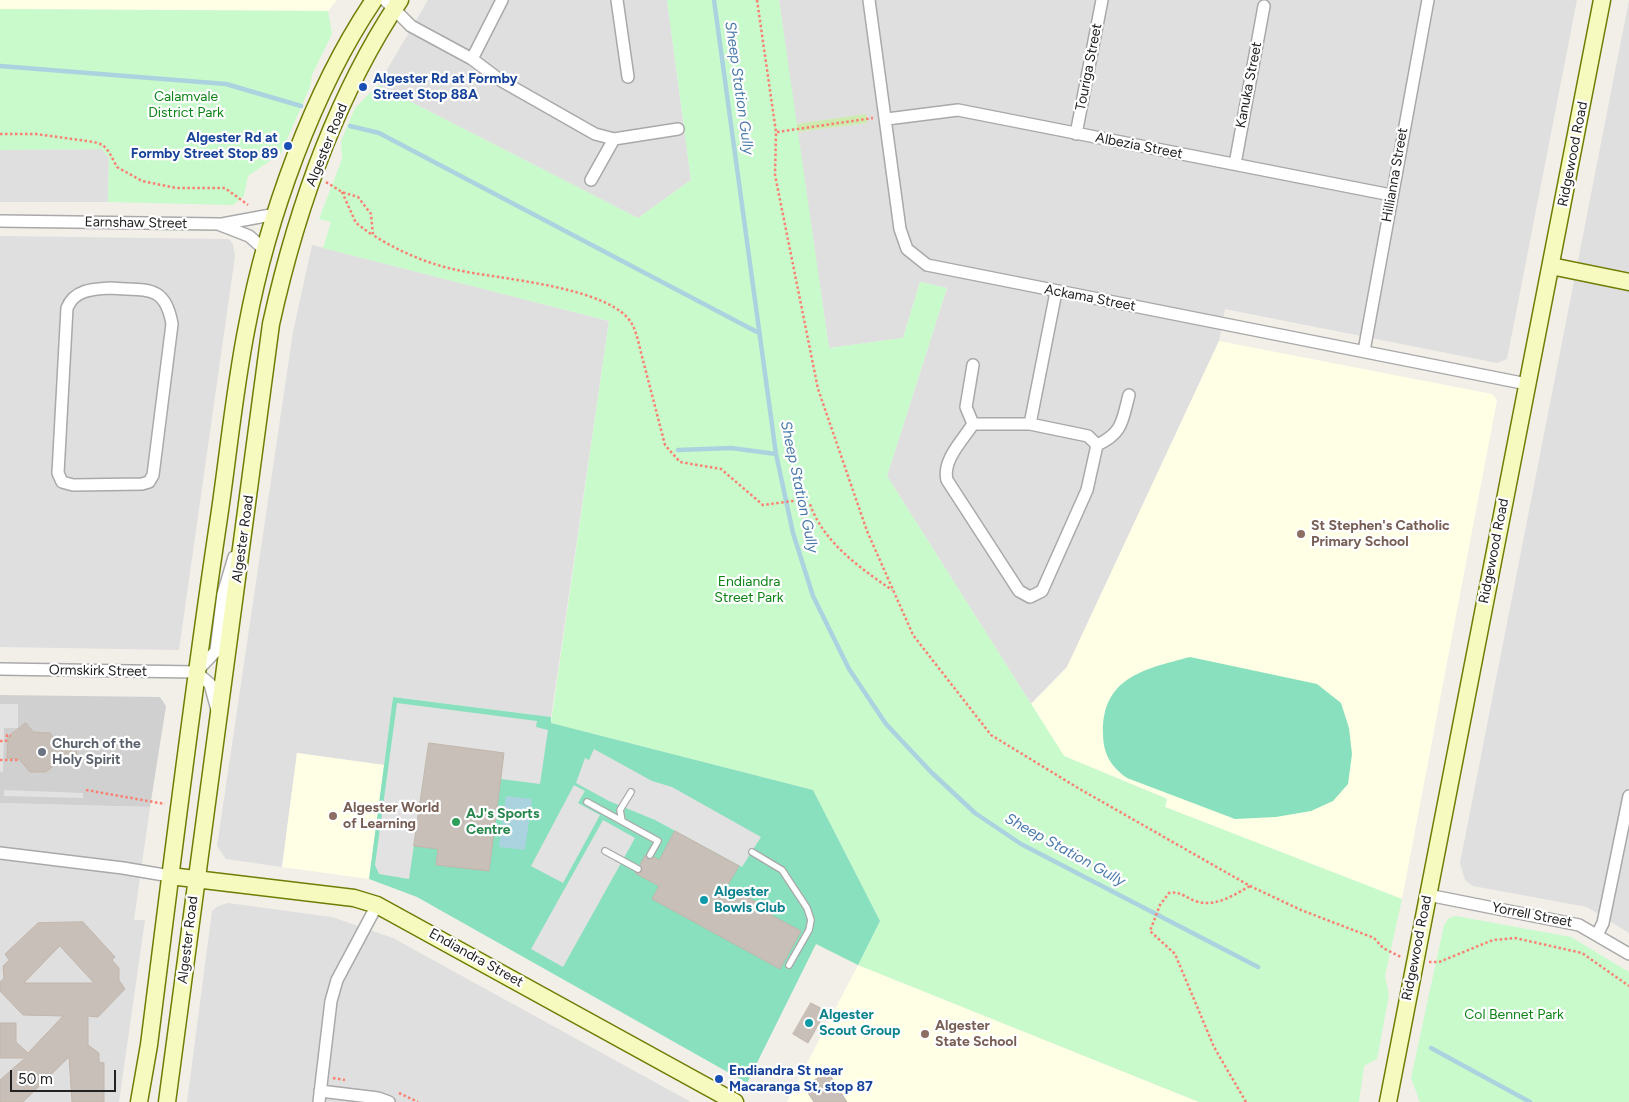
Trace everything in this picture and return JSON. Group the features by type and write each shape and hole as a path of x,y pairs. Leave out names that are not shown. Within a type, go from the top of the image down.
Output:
{"main road":[{"name":"Algester Road","path":"140,1102 196,672 247,326 265,250 289,170 333,69 374,0"},
{"name":"Ridgewood Road","path":"1388,1102 1602,0"},
{"name":"Algester Road","path":"167,1102 271,324 295,225 344,100 393,3"},
{"path":"1551,266 1629,282"},
{"name":"Endiandra Street","path":"170,876 354,898 377,904 735,1102"}],"street":[{"path":"472,59 502,0"},
{"path":"617,0 628,77"},
{"name":"Ackama Street","path":"869,0 887,119 900,229 907,249 927,266 1527,384"},
{"name":"Touriga Street","path":"1076,134 1102,0"},
{"name":"Hillianna Street","path":"1364,351 1428,0"},
{"path":"393,3 410,26 472,59 500,80 595,134 614,139 678,130"},
{"name":"Kanuka Street","path":"1235,164 1264,6"},
{"name":"Albezia Street","path":"887,119 958,110 1391,195"},
{"path":"591,180 614,139"},
{"path":"218,224 276,214"},
{"name":"Earnshaw Street","path":"0,221 218,224 249,236 265,250"},
{"path":"110,288 156,292 164,299 169,310 172,324 153,475 148,482 142,484 73,485 62,482 58,472 67,308 70,299 92,289 110,288"},
{"path":"1030,424 1056,292"},
{"path":"973,365 966,407 973,424"},
{"path":"1097,445 1112,438 1120,428 1129,395"},
{"path":"973,424 1030,424 1088,436 1097,445"},
{"path":"973,424 948,462 945,470 947,480 1019,591 1030,597 1042,591 1087,490 1097,445"},
{"path":"218,716 210,684 196,672 216,651 223,594 246,520"},
{"name":"Ormskirk Street","path":"0,669 196,672"},
{"path":"1597,934 1603,924 1629,796"},
{"path":"0,853 123,868 170,876"},
{"name":"Yorrell Street","path":"1428,895 1579,925 1629,954"},
{"path":"377,904 335,987 331,1001 320,1097 378,1098 389,1102"}],"lane":[{"path":"622,821 620,810 631,792"},
{"path":"587,802 658,841 650,855"},
{"path":"605,851 638,869"},
{"path":"752,852 782,870 807,908 812,920 809,930 789,965"}],"path":[{"path":"757,0 776,132 775,175 818,389 867,531 913,635 991,735 1118,812 1250,886 1301,910 1374,938 1383,948 1399,956 1415,960 1439,962 1493,940 1516,938 1582,953 1629,986"},
{"path":"776,132 876,117 887,119"},
{"path":"0,134 36,134 94,142 102,145 109,152 117,167 142,181 176,188 225,188 246,205 254,206"},
{"path":"314,178 342,192 358,197 371,214 373,235"},
{"path":"342,192 356,223 387,244 432,263 458,270 523,280 595,298 615,308 631,322 665,445 672,454 680,462 721,469 763,505 800,500 810,504 816,521 858,567 894,591"},
{"path":"0,741 6,741 7,735 10,736"},
{"path":"0,760 18,760"},
{"path":"86,790 165,804"},
{"path":"1246,1102 1214,1048 1175,954 1150,931 1160,905 1169,893 1177,892 1198,902 1209,904 1230,898 1250,886"}],"shaded area":[{"path":"0,0 337,0 328,11 0,9"},
{"path":"428,0 667,0 691,180 638,218 378,85"},
{"path":"779,0 1577,0 1507,359 1497,363 1225,309 1219,341 1067,667 1031,704 887,476 947,288 920,282 903,338 829,348 797,132 866,123 866,115 796,124"},
{"path":"1629,0 1629,933 1587,907 1473,886 1465,880 1460,863"},
{"path":"102,149 109,158 108,202 0,202 0,150"},
{"path":"0,236 229,239 233,244 235,256 179,650 0,647"},
{"path":"312,245 609,321 551,717 393,697 384,765 297,753 282,867 226,859 217,846 293,332"},
{"name":"St Stephen's Catholic Primary School","path":"1219,341 1492,394 1497,400 1402,899 1165,807 1166,798 1064,756 1031,704 1067,667"},
{"path":"0,695 160,697 166,706 150,807 0,803"},
{"path":"397,703 537,721 536,727 548,730 540,784 501,779 504,753 429,743 409,879 379,874 375,865"},
{"path":"0,704 18,704 18,728 4,728 3,772 0,772"},
{"path":"594,749 652,781 672,787 761,837 742,867 655,820 609,801 576,783 585,758 589,760"},
{"name":"Algester World of Learning","path":"297,753 384,765 369,879 282,867"},
{"path":"574,785 585,791 578,803 600,815 563,883 531,866"},
{"path":"4,790 83,793 83,798 4,796"},
{"path":"0,803 150,807 134,920 145,920 119,1102 0,1102"},
{"path":"603,820 635,838 563,967 531,949"},
{"path":"228,903 332,917 393,938 691,1102 187,1102 212,911 218,906"},
{"name":"Algester State School","path":"858,965 1199,1102 787,1102"}],"green space":[{"name":"Endiandra Street Park","path":"667,0 779,0 829,348 903,338 920,282 947,288 887,476 1064,756 1167,799 1165,807 1402,899 1385,976 1389,995 1377,1059 1364,1066 1359,1102 1199,1102 858,965 880,921 813,790 551,723 609,321 323,248 331,222 319,219 342,159 341,141 355,108 378,85 638,218 691,180"},
{"name":"Calamvale District Park","path":"0,9 328,11 332,34 312,75 310,87 281,153 248,176 244,196 233,205 108,202 109,158 102,149 0,150"},
{"path":"866,114 867,123 797,132 796,124"},
{"path":"1190,657 1317,684 1341,703 1349,728 1352,754 1348,784 1333,801 1311,811 1276,817 1235,819 1127,778 1116,769 1106,753 1103,740 1105,714 1110,699 1118,688 1142,672"},
{"path":"393,697 551,717 551,723 813,790 880,921 858,965 816,944 747,1083 417,897 369,879"},
{"name":"Col Bennet Park","path":"1456,916 1571,937 1629,972 1629,1102 1420,1102 1411,1078 1444,925 1449,918"}],"water":[{"path":"506,796 532,799 525,850 499,847"}],"building":[{"name":"Church of the Holy Spirit","path":"26,723 33,732 50,733 59,745 77,746 76,763 58,762 46,772 30,772 19,759 7,758 8,737"},
{"path":"429,743 504,753 489,871 436,865 438,849 414,846"},
{"name":"Algester Bowls Club","path":"675,831 739,866 727,886 756,902 754,906 801,931 780,969 652,899 659,886 635,873 642,872 640,865 645,855 648,859 654,857 659,860"},
{"path":"83,922 115,957 112,960 119,968 119,980 125,989 98,1017 88,1016 88,1045 99,1053 99,1062 104,1063 104,1102 72,1102 69,1057 23,1102 0,1102 0,1080 25,1058 0,1058 0,1023 16,1023 16,1042 28,1053 63,1016 23,1015 0,991 0,982 4,978 3,966 9,960 5,954 38,923","holes":["60,946 94,983 24,983"]},
{"name":"Algester Scout Group","path":"811,1003 826,1011 808,1043 793,1034"},
{"path":"828,1072 847,1102 814,1102 804,1087"}],"waterway":[{"name":"Sheep Station Gully","path":"714,0 776,454 793,533 813,596 849,669 886,724 931,772 975,813 1021,844 1258,967"},
{"path":"0,66 226,84 301,106"},
{"path":"350,126 379,133 757,332"},
{"path":"678,450 731,448 776,454"},
{"name":"Sheep Station Gully","path":"1431,1048 1530,1102"}],"place":[{"name":"Algester Rd at Formby Street Stop 88A","path":"363,87"},
{"name":"Algester Rd at Formby Street Stop 89","path":"288,146"},
{"name":"St Stephen's Catholic Primary School","path":"1301,534"},
{"name":"Church of the Holy Spirit","path":"42,752"},
{"name":"Algester World of Learning","path":"333,816"},
{"name":"AJ's Sports Centre","path":"456,822"},
{"name":"Algester Bowls Club","path":"704,900"},
{"name":"Algester Scout Group","path":"809,1023"},
{"name":"Algester State School","path":"925,1034"},
{"name":"Endiandra St near Macaranga St, stop 87","path":"719,1079"}]}
